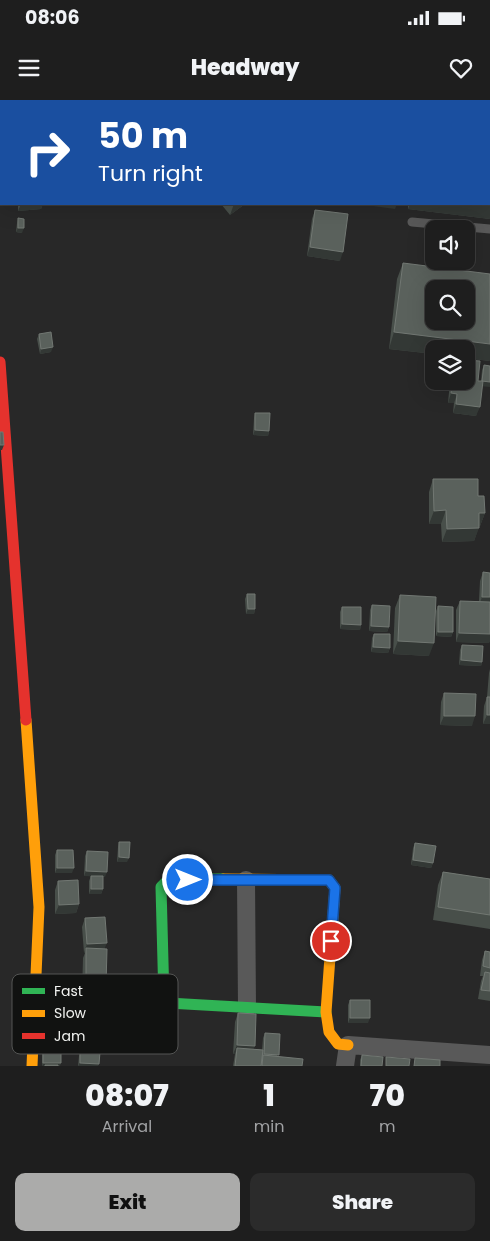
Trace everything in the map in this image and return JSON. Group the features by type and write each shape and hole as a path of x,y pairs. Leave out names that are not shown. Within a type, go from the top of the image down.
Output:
{"street":[{"path":"0,362 40,907 37,974"},
{"path":"163,974 161,887 169,880 329,880 335,888 326,1012 329,1032 338,1044 490,1055"},
{"path":"246,880 248,1008"},
{"path":"178,1004 326,1012"},
{"path":"345,1066 348,1045"}],"lane":[{"path":"412,222 490,229"}],"building":[{"path":"315,210 348,214 343,252 310,247"},
{"path":"18,218 24,219 24,228 18,228"},
{"path":"403,263 425,266 425,270 458,270 490,274 490,344 475,342 475,340 458,340 394,332"},
{"path":"51,332 53,347 41,349 39,334"},
{"path":"475,361 480,361 478,381 483,381 480,407 456,404 457,394 451,393 452,390 475,390"},
{"path":"484,365 490,366 490,382 482,381"},
{"path":"255,413 270,413 269,431 255,430"},
{"path":"0,432 3,432 4,445 0,445"},
{"path":"433,479 478,479 478,496 484,496 485,513 479,513 479,528 447,529 446,510 434,511"},
{"path":"483,572 490,573 490,597 482,597"},
{"path":"247,594 255,594 255,609 248,609"},
{"path":"400,595 436,597 434,643 398,641"},
{"path":"460,601 490,602 490,634 459,633"},
{"path":"372,605 390,606 389,627 371,626"},
{"path":"438,606 453,607 453,632 438,632"},
{"path":"342,607 361,607 361,625 342,624"},
{"path":"374,634 390,634 390,648 373,647"},
{"path":"462,645 483,646 482,662 461,660"},
{"path":"444,693 476,694 475,716 444,716"},
{"path":"487,697 490,697 490,715 487,715"},
{"path":"119,842 130,842 129,858 119,857"},
{"path":"415,843 436,846 433,863 413,860"},
{"path":"57,850 73,850 74,868 57,868"},
{"path":"87,851 108,852 107,872 86,871"},
{"path":"443,872 490,879 490,915 438,907"},
{"path":"91,876 103,876 103,889 91,889"},
{"path":"78,880 79,904 59,905 58,881"},
{"path":"105,917 107,943 87,944 85,918"},
{"path":"86,948 107,949 106,974 86,974"},
{"path":"485,951 490,952 490,968 483,966"},
{"path":"485,972 490,973 490,991 481,990"},
{"path":"350,1000 370,1000 370,1018 350,1018"},
{"path":"238,1013 256,1014 255,1046 237,1045"},
{"path":"265,1033 280,1034 279,1055 264,1054"},
{"path":"237,1048 263,1050 261,1066 235,1066"},
{"path":"43,1054 61,1054 61,1063 43,1063"},
{"path":"80,1054 100,1054 99,1064 80,1063"},
{"path":"263,1055 303,1059 302,1066 262,1066"},
{"path":"362,1055 383,1057 382,1066 361,1066"},
{"path":"386,1057 410,1059 409,1066 386,1066"},
{"path":"415,1058 440,1060 440,1066 414,1066"}],"traffic: fast":[{"path":"163,974 161,887 169,879 223,879"},
{"path":"178,1004 326,1012"}],"traffic: slow":[{"path":"26,720 39,907 36,974"},
{"path":"223,879 329,880 335,888 326,1012 329,1032 338,1044 348,1045"},
{"path":"32,1066 33,1054"}],"traffic: jam":[{"path":"0,362 26,720"}],"route":[{"path":"188,880 329,880 335,888 331,941"}]}
